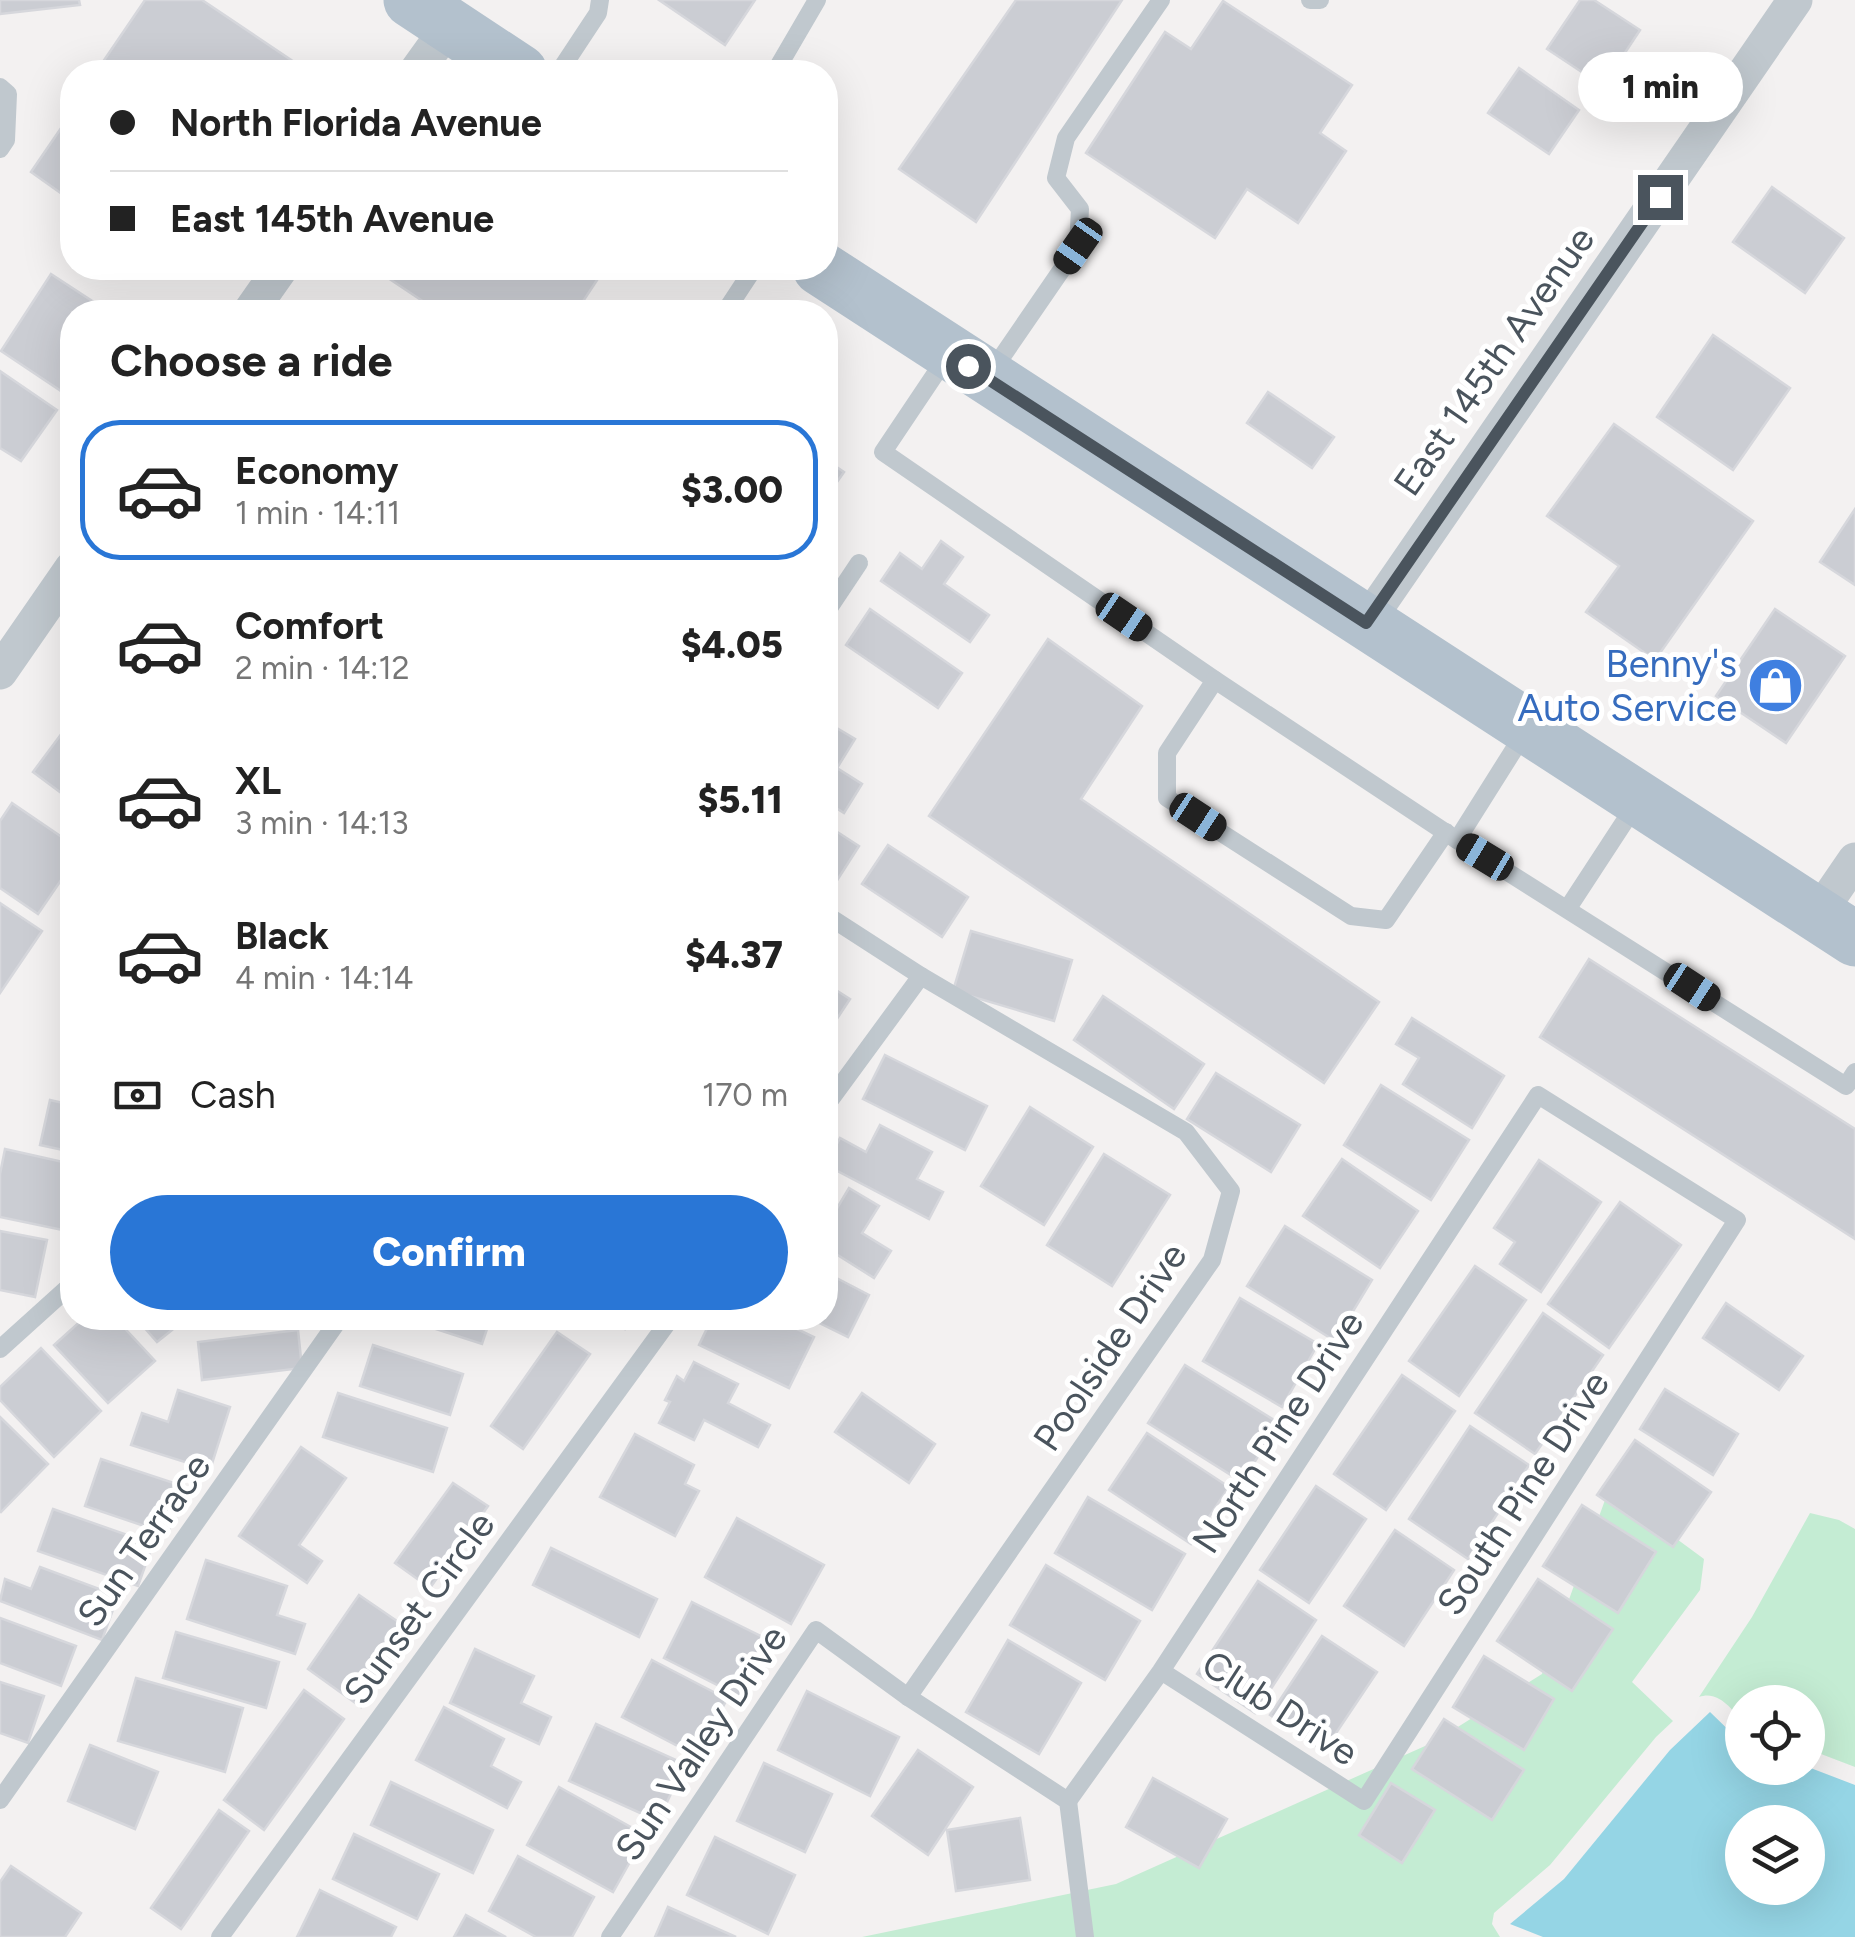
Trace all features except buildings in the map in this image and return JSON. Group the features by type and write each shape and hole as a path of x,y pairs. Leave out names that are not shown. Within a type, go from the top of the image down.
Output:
{"main road":[{"path":"437,11 504,60"},
{"path":"838,280 1836,926"}],"street":[{"name":"East 145th Avenue","path":"1366,623 1794,0"},
{"path":"420,60 437,11"},
{"path":"0,672 60,585"},
{"path":"1836,926 1855,860"}],"lane":[{"path":"567,60 598,13 600,0"},
{"path":"782,60 816,0"},
{"path":"1161,0 1066,138 1056,178 1080,209 1078,246 968,366 882,452 1451,836 1846,1086 1855,1072"},
{"path":"1310,0 1320,0"},
{"path":"0,88 8,94 6,140 0,149"},
{"path":"838,594 859,562"},
{"path":"1215,680 1167,753 1167,798 1351,916 1386,920 1528,727"},
{"path":"1568,908 1639,799"},
{"path":"838,922 920,976 838,1089"},
{"name":"Poolside Drive","path":"908,1697 1212,1260 1231,1192 1186,1132 920,976"},
{"name":"North Pine Drive","path":"1068,1802 1161,1671 1538,1095 1736,1220"},
{"name":"South Pine Drive","path":"1364,1800 1736,1220"},
{"path":"0,1349 60,1295"},
{"name":"Sun Terrace","path":"0,1800 332,1330"},
{"name":"Sunset Circle","path":"220,1937 663,1330"},
{"name":"Sun Valley Drive","path":"610,1937 816,1630 908,1697"},
{"name":"Club Drive","path":"1161,1671 1364,1800"},
{"path":"908,1697 1068,1802 1085,1937"}],"green space":[{"path":"1609,1489 1704,1559 1700,1590 1632,1682 1673,1721 1550,1865 1494,1913 1492,1924 1500,1937 862,1937 1116,1884 1434,1742 1542,1674"},
{"path":"1810,1513 1839,1520 1855,1529 1855,1767 1825,1756 1825,1685 1725,1685 1725,1704 1712,1696 1699,1697 1752,1617"}],"water":[{"path":"1710,1712 1725,1727 1725,1785 1825,1785 1825,1774 1855,1785 1855,1937 1543,1937 1510,1924 1564,1879 1670,1750"}],"place":[{"name":"Benny's Auto Service","path":"1776,686"}],"route":[{"path":"968,366 1366,623 1660,197"}]}
